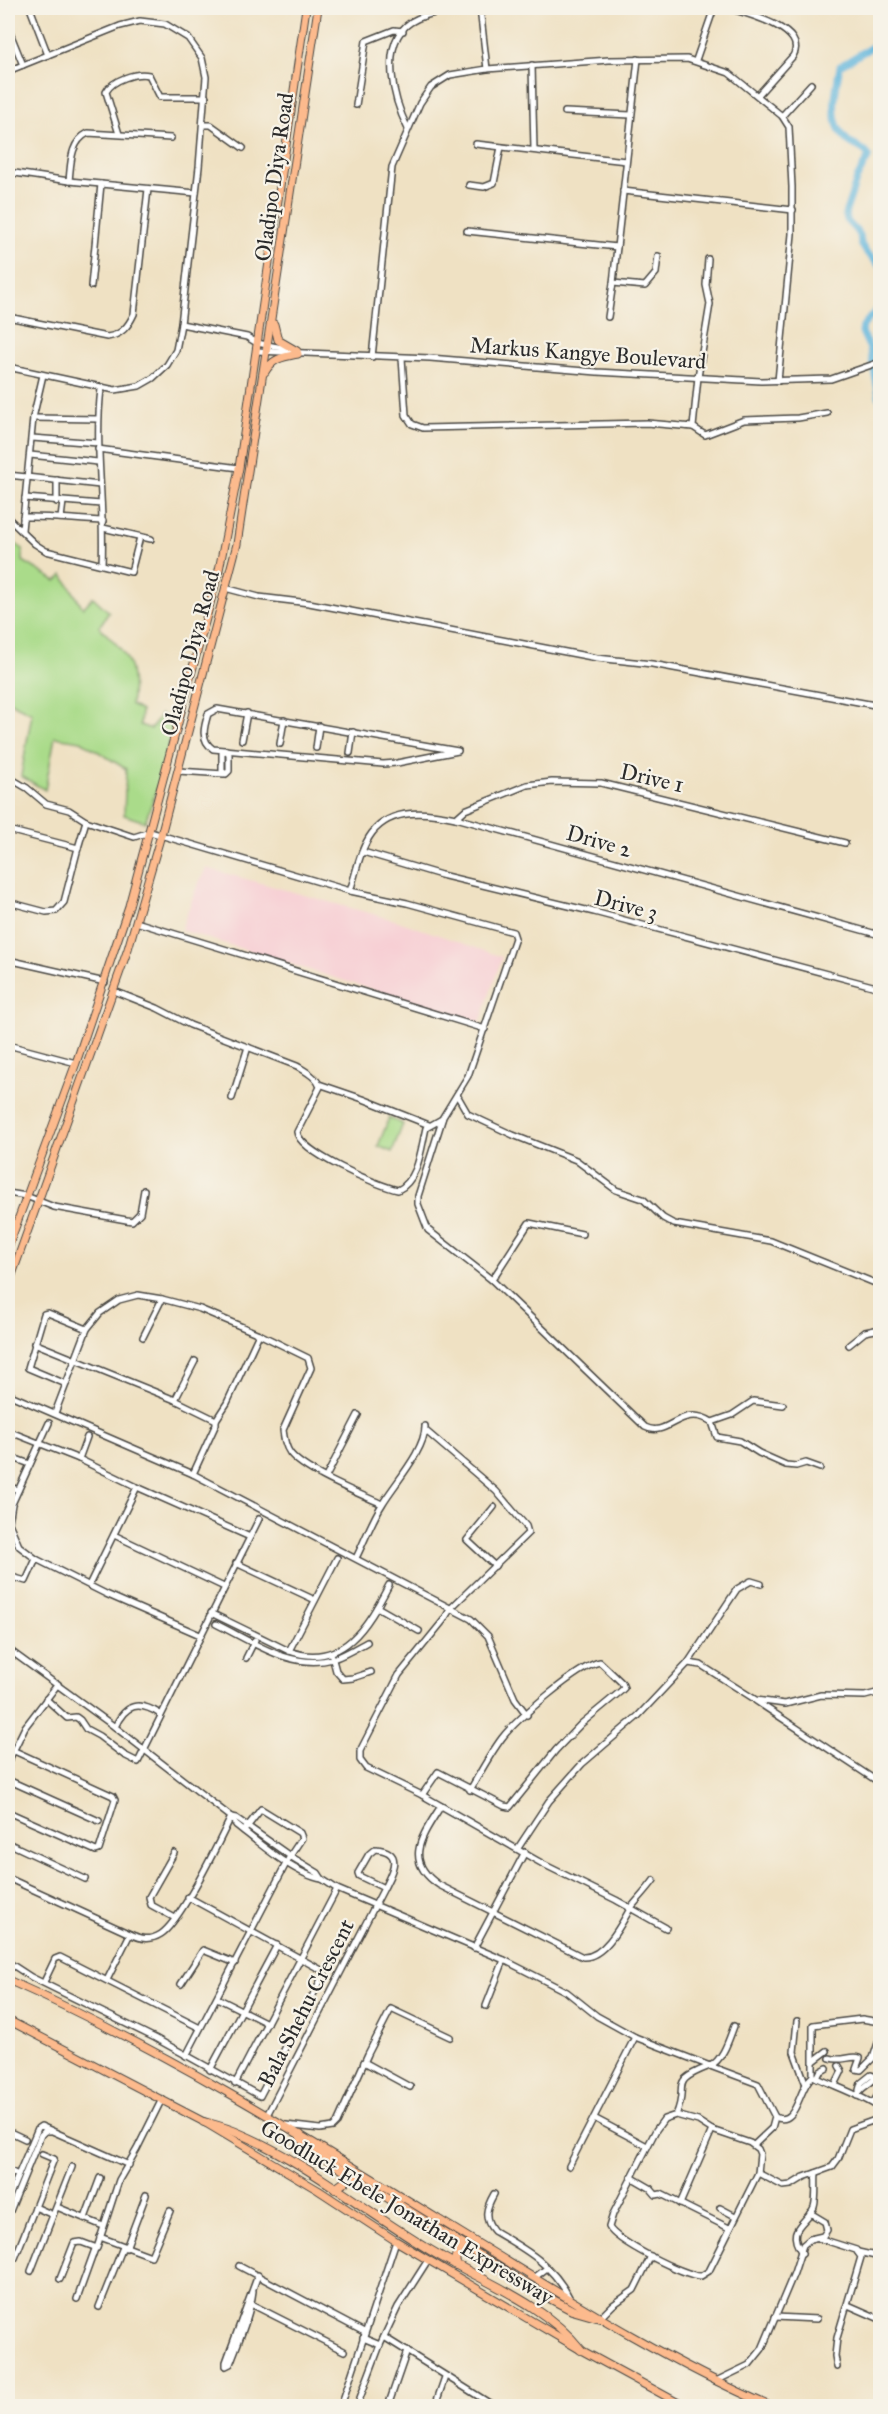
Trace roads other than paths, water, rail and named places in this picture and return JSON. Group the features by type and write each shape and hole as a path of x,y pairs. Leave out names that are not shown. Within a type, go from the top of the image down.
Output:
{"highway":[{"name":"Goodluck Ebele Jonathan Expressway","path":"204,2122 237,2132 255,2141 456,2265 515,2297 559,2325 581,2350"},
{"name":"Goodluck Ebele Jonathan Expressway","path":"300,2135 302,2140 326,2159 540,2293 572,2310 600,2318"},
{"path":"335,2189 346,2181 345,2169"},
{"path":"456,2265 460,2249 468,2246"}],"main road":[{"name":"Oladipo Diya Road","path":"8,1247 105,982 129,906 219,570 239,468 306,8"},
{"name":"Oladipo Diya Road","path":"8,1286 114,991 136,922 237,544 318,8"},
{"path":"273,307 276,336 283,344 299,353"},
{"path":"260,389 266,370 275,360 299,353"},
{"name":"Goodluck Ebele Jonathan Expressway","path":"8,1980 67,2007 267,2115 600,2318 716,2381 770,2406"},
{"name":"Goodluck Ebele Jonathan Expressway","path":"8,2020 204,2122 318,2190 428,2260 581,2350 684,2406"}],"street":[{"path":"30,8 48,55"},
{"path":"408,129 398,103 392,66 395,45 402,31 420,18 453,10 482,8 487,69"},
{"path":"696,60 714,8"},
{"path":"728,8 774,24 789,35 795,45 796,50 793,56 758,94"},
{"path":"8,71 134,21 165,24 188,38 202,58 206,71 206,97 181,324 176,350 167,365 153,378 128,389 101,389 8,367"},
{"path":"8,28 23,65"},
{"path":"356,105 366,41 394,30 402,31"},
{"path":"372,357 391,171 423,97 438,81 456,73 487,69 667,58 696,60 729,73 758,94 782,116 789,127 792,210 778,381"},
{"path":"608,317 638,59"},
{"path":"532,65 534,150"},
{"path":"119,134 106,92 110,86 126,78 141,74 149,75 160,97 206,97"},
{"path":"782,116 811,84"},
{"path":"565,112 631,115"},
{"path":"203,125 212,125 243,148"},
{"path":"69,181 71,156 82,136 93,132 171,138"},
{"path":"476,144 626,161"},
{"path":"469,185 484,187 494,183 501,147"},
{"path":"8,171 69,181 195,193"},
{"path":"91,286 101,184"},
{"path":"8,317 107,338 115,336 126,328 134,314 148,189"},
{"path":"623,191 792,210"},
{"path":"467,231 617,247"},
{"path":"612,283 645,286 656,273 658,256"},
{"path":"693,427 698,377 710,304 706,285 708,259"},
{"path":"181,324 247,337 267,349"},
{"path":"256,351 267,349"},
{"name":"Markus Kangye Boulevard","path":"267,349 299,353 778,381 831,379 880,363"},
{"path":"402,358 406,415 412,424 423,428 647,423 693,427 705,435 744,420 798,418 827,413"},
{"path":"22,530 33,418 44,375"},
{"path":"101,389 98,462 103,525 102,564"},
{"path":"33,418 98,419"},
{"path":"32,438 239,468"},
{"path":"30,455 98,462"},
{"path":"8,475 100,485"},
{"path":"57,480 61,518"},
{"path":"25,498 101,504"},
{"path":"23,517 61,518 103,525 151,539"},
{"path":"8,519 22,530 29,540 46,551 131,572 140,537"},
{"path":"225,588 259,597 309,603 597,658 652,664 880,706"},
{"path":"217,709 284,720 458,751 383,764 213,749 206,742 204,734 208,714 217,709"},
{"path":"242,740 247,713"},
{"path":"280,744 284,720"},
{"path":"316,748 319,726"},
{"path":"350,753 353,732"},
{"path":"178,771 226,774 230,771 229,754 226,750"},
{"path":"8,777 27,788 46,804 69,810 86,821 134,837 150,832 350,891 407,903 513,932 515,938 485,1029 468,1076 442,1119 418,1196 420,1213 428,1230 492,1280 645,1427 650,1430 660,1429 692,1415 704,1417 712,1422 717,1437 740,1440 759,1453 786,1465 796,1466 806,1463 820,1468"},
{"name":"Drive 1","path":"456,818 465,810 528,785 552,782 601,783 845,843"},
{"name":"Drive 2","path":"350,891 372,833 395,817 420,812 456,818 880,935"},
{"path":"8,902 46,912 56,911 64,902 86,821"},
{"path":"8,830 78,848"},
{"name":"Drive 3","path":"363,852 441,875 594,912 880,988"},
{"path":"136,922 485,1029"},
{"path":"8,960 105,982"},
{"path":"114,991 157,1008 190,1025 297,1066 320,1084 429,1125"},
{"path":"8,1045 76,1063"},
{"path":"232,1098 248,1047"},
{"path":"320,1084 297,1132 299,1140 312,1150 378,1184 398,1190 408,1184 426,1128 442,1119"},
{"path":"457,1095 468,1114 576,1160 616,1190 643,1199 663,1218 674,1224 771,1240 880,1284"},
{"path":"8,1192 54,1207 132,1221 140,1213 144,1190"},
{"path":"492,1280 529,1223 582,1234"},
{"path":"55,1413 87,1329 100,1313 119,1300 138,1295 200,1309 308,1358 311,1368 283,1430 284,1440 291,1454 326,1477 382,1504"},
{"path":"142,1337 162,1299"},
{"path":"66,1384 28,1368 45,1312 87,1329"},
{"path":"849,1346 865,1332 880,1329"},
{"path":"193,1474 216,1420 227,1403 259,1334"},
{"path":"34,1343 175,1400 216,1420"},
{"path":"175,1400 195,1361"},
{"path":"8,1394 193,1474 471,1619 482,1629 505,1672 515,1699 527,1714"},
{"path":"712,1422 741,1411 753,1401 783,1405"},
{"path":"326,1477 357,1414"},
{"path":"49,1423 8,1515 9,1531 18,1546 36,1559 89,1585 200,1635"},
{"path":"356,1558 382,1504 408,1466 426,1428 496,1491 526,1526 528,1533 526,1536 451,1608 399,1676 383,1702 359,1756 366,1768 422,1795 543,1864 666,1928"},
{"path":"8,1431 79,1460 250,1537"},
{"path":"79,1460 87,1437"},
{"path":"8,1456 30,1464"},
{"path":"8,1486 18,1490"},
{"path":"89,1585 137,1487"},
{"path":"494,1507 467,1540 495,1566"},
{"path":"46,1699 67,1718 76,1717 86,1729 138,1762 259,1519"},
{"path":"114,1535 224,1587"},
{"path":"290,1651 337,1558"},
{"path":"8,1576 26,1581 36,1559"},
{"path":"236,1563 315,1600"},
{"path":"518,1848 549,1801 582,1764 633,1720 688,1663 737,1589 751,1581 761,1584"},
{"path":"211,1613 256,1636 306,1656 331,1652 347,1645 356,1637 389,1585"},
{"path":"377,1607 419,1631"},
{"path":"216,1624 297,1661 333,1659 366,1642"},
{"path":"246,1659 256,1636"},
{"path":"8,1649 144,1749 231,1817 233,1822 246,1828 310,1876 322,1879 337,1889 374,1906 504,1960 567,1992 597,2016 635,2037 758,2084 775,2117 772,2127 754,2145"},
{"path":"331,1652 336,1671 342,1679 371,1672"},
{"path":"422,1795 438,1772 470,1790 504,1806 512,1806 556,1750 581,1724 621,1691 623,1685 602,1663 594,1663 579,1672 527,1714 503,1737 470,1790"},
{"path":"688,1663 701,1665 880,1783"},
{"path":"8,1762 10,1749 58,1684"},
{"path":"750,1697 785,1704 821,1695 865,1696 880,1692"},
{"path":"115,1727 123,1713 136,1706 148,1707 160,1714"},
{"path":"8,1812 96,1851 99,1850 115,1800 113,1796 10,1749"},
{"path":"8,1780 99,1821"},
{"path":"441,1806 419,1842 418,1852 428,1876 439,1885 585,1957 598,1951 616,1934 631,1908 654,1880"},
{"path":"186,2056 288,1859 301,1839 300,1833 261,1809 246,1828"},
{"path":"8,1878 130,1934 144,1939 153,1938 165,1931 175,1918 231,1817"},
{"path":"8,1843 85,1879"},
{"path":"375,1849 386,1852 393,1859 394,1867 384,1888 358,1873 369,1854 375,1849"},
{"path":"474,1948 525,1852"},
{"path":"174,1853 149,1897 151,1905 175,1918"},
{"name":"Bala Shehu Crescent","path":"267,2115 384,1888"},
{"path":"235,2084 337,1889"},
{"path":"8,1962 235,2084 258,2096 261,2095 326,1975 323,1970 188,1897"},
{"path":"107,1980 130,1934"},
{"path":"210,2070 278,1945"},
{"path":"181,1984 203,1950 235,1963"},
{"path":"44,1982 58,1956 200,2028"},
{"path":"486,2006 504,1960"},
{"path":"217,1998 267,2023"},
{"path":"284,2125 320,2129 333,2127 338,2123 364,2062 391,2009 450,2037"},
{"path":"815,2077 811,2033 813,2025 862,2019 880,2022"},
{"path":"797,2021 794,2052 805,2082"},
{"path":"676,2115 681,2102 682,2082 694,2072 710,2066 719,2058 734,2026"},
{"path":"569,2166 635,2037"},
{"path":"830,2058 839,2061 860,2058 856,2069 861,2070 873,2058 880,2037"},
{"path":"814,2061 827,2051"},
{"path":"364,2062 410,2088"},
{"path":"835,2085 843,2072 838,2066"},
{"path":"775,2117 784,2120 791,2116 805,2082 828,2068"},
{"path":"858,2093 861,2083 871,2074 878,2078"},
{"path":"815,2077 858,2093 880,2108"},
{"path":"873,2103 880,2092"},
{"path":"77,2299 119,2180 162,2099"},
{"path":"676,2115 704,2124 712,2130 754,2145 760,2154 758,2173 709,2271 704,2276 686,2274 613,2234 609,2228 613,2214 631,2177 664,2119 676,2115"},
{"path":"758,2173 787,2186 832,2167 850,2129 875,2120 880,2115"},
{"path":"594,2118 647,2146"},
{"path":"8,2199 38,2128 46,2127 50,2131 129,2165"},
{"path":"680,2204 712,2130"},
{"path":"8,2216 40,2135 45,2131 50,2131"},
{"path":"8,2132 26,2139"},
{"path":"15,2258 54,2159 42,2154"},
{"path":"31,2271 72,2167"},
{"path":"8,2170 18,2175"},
{"path":"802,2253 797,2245 796,2230 814,2206 816,2173"},
{"path":"631,2177 650,2188 656,2195 661,2194 729,2228"},
{"path":"85,2218 100,2178"},
{"path":"494,2194 486,2212 488,2224 494,2231 535,2255 565,2289 570,2299"},
{"path":"99,2307 146,2195"},
{"path":"57,2206 103,2226"},
{"path":"35,2207 53,2215"},
{"path":"720,2208 735,2216"},
{"path":"100,2237 124,2248 151,2256 170,2211"},
{"path":"716,2381 752,2362 762,2349 806,2241 825,2234 827,2226 825,2222 810,2213"},
{"path":"818,2238 880,2257"},
{"path":"340,2406 396,2241"},
{"path":"60,2279 74,2243 81,2242 95,2248"},
{"path":"837,2367 835,2356 837,2338 860,2263 858,2252"},
{"path":"600,2318 634,2290 651,2256"},
{"path":"357,2406 380,2345 398,2307 428,2260"},
{"path":"239,2266 380,2345"},
{"path":"534,2278 547,2268"},
{"path":"249,2303 226,2366 230,2364 258,2275"},
{"path":"249,2303 344,2352"},
{"path":"848,2305 880,2319"},
{"path":"775,2318 817,2319"},
{"path":"384,2337 482,2403 494,2406"},
{"path":"388,2406 407,2351"},
{"path":"435,2406 445,2377"}],"waterway":[{"path":"880,42 840,66 834,105 837,124 841,132 847,140 869,156 857,178 845,214 848,222 860,235 861,244 866,252 880,266"},
{"path":"880,306 863,326 862,332 870,349 880,400"}]}
